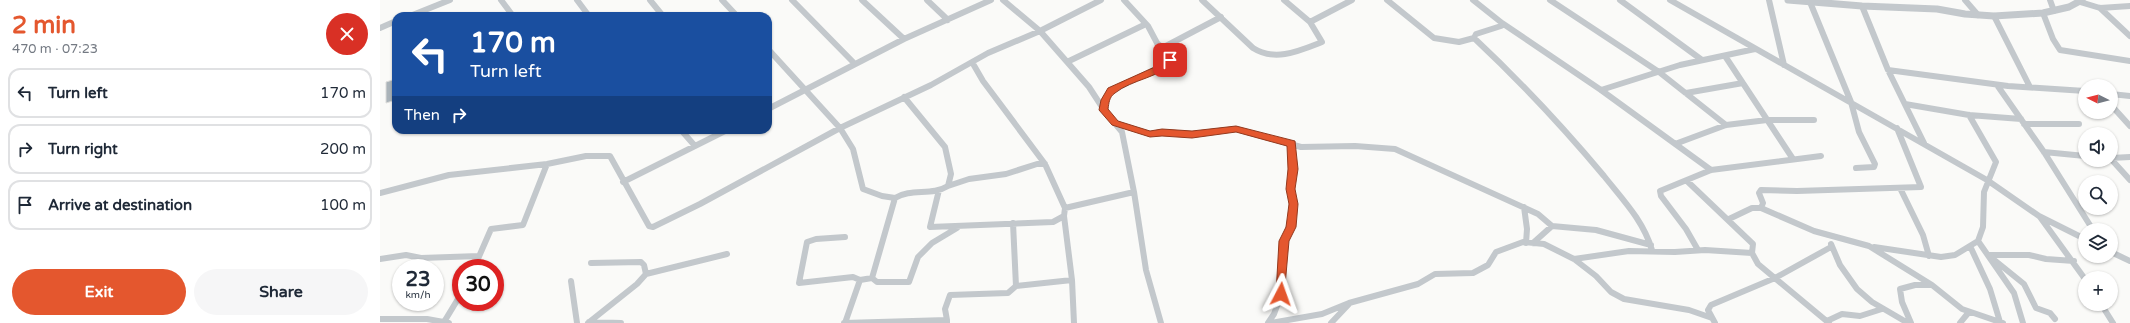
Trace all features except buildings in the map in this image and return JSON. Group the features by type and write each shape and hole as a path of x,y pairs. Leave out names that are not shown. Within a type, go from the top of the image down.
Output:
{"street":[{"path":"419,12 440,2 450,0"},
{"path":"501,0 510,12"},
{"path":"577,0 586,12"},
{"path":"650,0 660,12"},
{"path":"722,0 733,12"},
{"path":"792,0 855,64"},
{"path":"862,0 904,39"},
{"path":"927,0 948,20"},
{"path":"772,107 904,39 991,0"},
{"path":"1003,0 1040,31 1068,62 1089,87 1104,110 1122,132 1134,192 1146,270 1161,323"},
{"path":"380,193 449,175 547,164 586,156 610,156 623,182 649,226 653,227 700,204 840,128 1101,0"},
{"path":"1104,110 1105,100 1111,91 1169,62 1172,55 1164,47 1157,43 1146,24 1124,0"},
{"path":"1202,0 1241,38 1267,55 1295,53 1322,42 1310,22 1284,0"},
{"path":"1310,22 1352,0"},
{"path":"1387,0 1434,38 1459,42 1474,38 1476,34 1497,28 1502,23"},
{"path":"1473,0 1502,23 1601,90 1711,170"},
{"path":"1550,0 1659,72 1726,125"},
{"path":"1620,0 1702,60"},
{"path":"1670,0 1898,128 1987,180 2039,216 2078,236"},
{"path":"1769,0 1784,65"},
{"path":"1788,0 1862,6 1937,9 1994,16 2043,13 2054,11 2081,1 2100,8 2130,6"},
{"path":"1964,0 1978,15"},
{"path":"2050,0 2054,11"},
{"path":"1810,2 1851,102 1859,132 1875,164 1874,166 1856,168"},
{"path":"1862,6 1888,70 1924,144"},
{"path":"2100,8 2130,36"},
{"path":"2043,13 2053,39 2060,50 2130,61"},
{"path":"1994,16 2030,87"},
{"path":"1164,47 1181,40 1221,17"},
{"path":"380,28 392,24"},
{"path":"1068,62 1146,24"},
{"path":"1474,38 1541,101 1575,140 1616,189 1639,223 1652,248"},
{"path":"1601,90 1702,60 1755,49"},
{"path":"772,53 840,128 853,149 864,189 882,196 895,198"},
{"path":"1725,56 1792,158"},
{"path":"972,62 983,81 1045,164 1065,212 1072,280 1074,323"},
{"path":"1888,70 1998,85 2078,90"},
{"path":"1686,93 1743,83"},
{"path":"1998,85 2044,152 2089,223"},
{"path":"2118,95 2130,96"},
{"path":"904,97 923,118 929,129 945,147 950,164 948,186"},
{"path":"1905,104 1969,115 2023,121 2079,124"},
{"path":"2118,113 2130,126"},
{"path":"1728,219 1752,208 1761,208 1833,237 1868,246 1929,256 1955,255 1978,241 1983,227 1984,192 1987,180 1996,162 1969,115"},
{"path":"1675,144 1726,125 1767,120 1814,120"},
{"path":"1115,123 1150,134 1162,132 1192,134 1236,129 1301,147 1355,146 1395,149 1524,207 1538,214 1552,226 1596,230 1652,248 1675,252 1698,250 1752,252"},
{"path":"1761,208 1763,203 1759,193 1761,190 1796,191 1917,188 1921,185 1908,159 1898,128"},
{"path":"684,134 695,146"},
{"path":"623,182 718,134"},
{"path":"1269,323 1275,315 1280,303 1284,241 1292,221 1293,204 1291,189 1293,169 1291,144"},
{"path":"2044,152 2078,155"},
{"path":"1698,250 1686,229 1660,193 1662,190 1688,181 1711,170 1792,158 1821,156"},
{"path":"2118,158 2130,157"},
{"path":"478,259 491,229 523,224 547,164"},
{"path":"872,278 895,198 901,194 939,190 969,179 1006,174 1037,164 1045,164"},
{"path":"2118,166 2130,180"},
{"path":"1688,181 1753,244 1752,252 1758,264 1828,322 1842,314 1860,316 1882,309"},
{"path":"1900,188 1922,235 1929,256"},
{"path":"939,190 930,226 959,227 1053,222 1065,212 1134,192"},
{"path":"1524,207 1529,243"},
{"path":"2039,216 2080,271"},
{"path":"1013,223 1016,286"},
{"path":"1529,243 1552,226"},
{"path":"845,237 816,239 807,242 799,283 853,277 860,280 872,278 877,282 909,282 918,257 932,243 959,227"},
{"path":"1833,237 1831,247 1844,273 1851,283 1864,296 1882,309 1908,323"},
{"path":"1978,241 2014,293 2023,323"},
{"path":"1269,323 1296,320 1322,314 1349,303 1418,284 1435,274 1473,273 1488,265 1496,252 1510,246 1529,243 1544,244 1574,259 1596,276 1611,292 1624,299 1657,306 1689,310 1714,321"},
{"path":"1868,246 1932,285 1962,309 2001,323"},
{"path":"1970,246 1990,289 2001,323"},
{"path":"1714,321 1708,310 1711,305 1775,278 1831,247"},
{"path":"1574,259 1652,248"},
{"path":"380,259 404,254 415,255 421,258 479,256"},
{"path":"589,323 637,284 646,274 727,254"},
{"path":"1988,256 2029,255 2046,259 2074,261"},
{"path":"2118,255 2130,261"},
{"path":"1988,256 2024,284 2031,301 2036,308 2050,313 2055,319"},
{"path":"591,263 641,262 644,265 646,274"},
{"path":"860,280 844,323 947,322 945,309 950,296 1008,293 1016,286 1072,280"},
{"path":"571,281 577,323"},
{"path":"1911,323 1902,302 1900,289 1915,285 1932,285"},
{"path":"1331,323 1349,303"},
{"path":"380,319 402,321 427,319 446,323 452,311"},
{"path":"2105,311 2113,323"},
{"path":"1960,323 1970,312"},
{"path":"589,323 621,323"}],"route":[{"path":"1170,60 1160,68 1144,74 1111,91 1105,100 1104,110 1115,123 1150,134 1162,132 1192,134 1236,129 1291,144 1293,169 1291,189 1293,204 1291,227 1284,241 1285,248 1281,294"}]}
